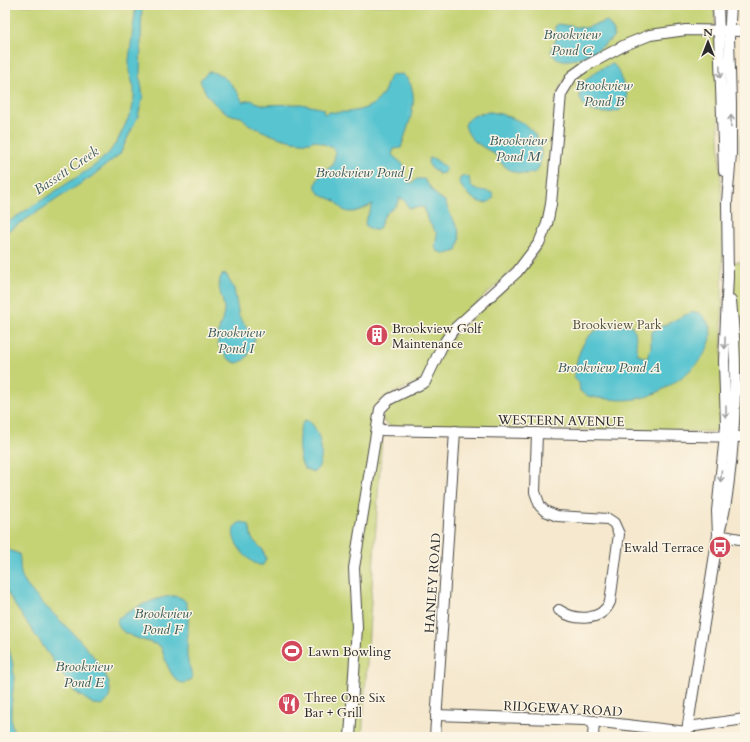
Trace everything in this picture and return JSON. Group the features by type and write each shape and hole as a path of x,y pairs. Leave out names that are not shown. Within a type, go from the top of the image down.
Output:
{"street":[{"path":"718,5 724,180 727,202"},
{"path":"724,5 725,25 726,29 730,31"},
{"path":"687,732 718,535 724,513 735,367 728,276 727,202 731,132 731,5"},
{"path":"350,737 357,627 354,568 377,430 383,406 390,399 425,382 442,346 452,330 517,272 539,243 549,215 558,109 561,94 566,83 577,71 640,38 670,31 745,31"},
{"name":"WESTERN AVENUE","path":"377,430 745,438"},
{"name":"HANLEY ROAD","path":"435,737 455,431"},
{"path":"537,433 535,492 540,506 545,511 557,516 608,519 614,523 619,534 610,602 605,609 598,615 588,617 572,616 559,610"},
{"path":"718,535 745,540"},
{"name":"RIDGEWAY ROAD","path":"436,715 594,720 687,732 745,719"},
{"path":"593,737 594,720"}],"green space":[{"name":"Brookview Park","path":"5,5 714,5 723,235 721,426 715,432 390,426 383,421 382,417 387,406 420,390 454,335 518,277 530,264 545,239 566,78 561,84 556,99 548,197 543,223 530,251 516,267 467,312 421,380 382,399 379,404 372,435 382,435 362,737 5,737"},
{"path":"733,262 745,262 745,430 738,424"}],"water":[{"path":"136,5 142,5 140,76 143,97 138,116 120,154 91,177 5,233 5,224 94,166 108,154 118,140 132,110 134,98 134,88 129,71 129,60"},
{"name":"Brookview Pond C","path":"607,21 614,31 614,36 593,52 573,60 564,60 556,58 551,52 553,44 556,41 555,27 557,24 585,28"},
{"name":"Brookview Pond B","path":"613,64 618,70 625,89 627,96 626,103 620,110 613,112 605,113 591,110 582,102 580,86 603,67"},
{"name":"Brookview Pond J","path":"208,72 219,74 229,82 243,102 250,100 264,105 301,104 325,109 323,113 327,114 329,112 360,110 374,104 384,92 391,75 402,74 409,81 412,90 412,110 401,148 394,149 392,155 404,165 403,174 407,177 408,182 412,183 417,179 424,179 436,195 445,201 458,228 460,239 457,251 446,254 437,251 435,247 437,234 427,219 424,207 409,208 404,200 400,198 395,206 385,215 378,230 375,230 366,226 365,222 373,204 358,211 349,212 342,209 334,200 323,196 318,192 316,183 321,175 333,165 335,154 333,148 314,140 311,142 303,142 279,138 250,125 241,117 232,115 221,109 208,97 202,86 200,80"},
{"name":"Brookview Pond M","path":"490,112 508,116 517,120 524,124 537,137 541,155 536,172 521,174 511,171 503,165 497,156 473,140 465,125 472,117"},
{"path":"745,127 745,171 740,148 741,135"},
{"path":"429,158 435,159 446,168 444,173 438,174 437,171 432,169 428,163"},
{"path":"465,176 469,177 470,183 474,189 488,191 492,193 494,197 485,203 474,199 465,191 459,182 460,178"},
{"name":"Brookview Pond I","path":"226,274 234,289 239,316 255,339 246,358 236,363 224,355 218,342 218,334 224,311 219,284 222,275"},
{"name":"Brookview Pond A","path":"694,312 701,314 706,320 711,331 710,343 704,354 695,365 673,384 651,395 630,400 614,400 593,397 580,391 579,383 574,378 579,354 586,340 598,329 612,325 631,325 635,331 638,355 647,358 651,348 651,333 654,330"},
{"path":"305,420 310,422 314,427 320,443 321,460 314,472 305,469 300,459 299,437 302,424"},
{"path":"242,522 249,525 252,539 263,550 266,559 263,565 251,561 244,555 235,539 233,532 235,526"},
{"name":"Brookview Pond E","path":"9,550 19,554 20,568 24,581 34,594 86,647 99,664 108,680 110,694 103,705 93,704 74,691 14,604 5,588 5,551"},
{"name":"Brookview Pond F","path":"171,596 179,597 185,601 187,605 187,655 192,679 186,683 175,679 171,673 161,647 133,637 121,629 118,624 118,618 143,604"},
{"path":"5,639 14,670 11,723 16,737 5,737"}],"place":[{"name":"Brookview Golf Maintenance","path":"377,335"},
{"name":"Ewald Terrace","path":"720,547"},
{"name":"Lawn Bowling","path":"292,651"},
{"name":"Three One Six Bar + Grill","path":"289,704"}],"water label":[{"name":"Bassett Creek","path":"66,170"}]}
